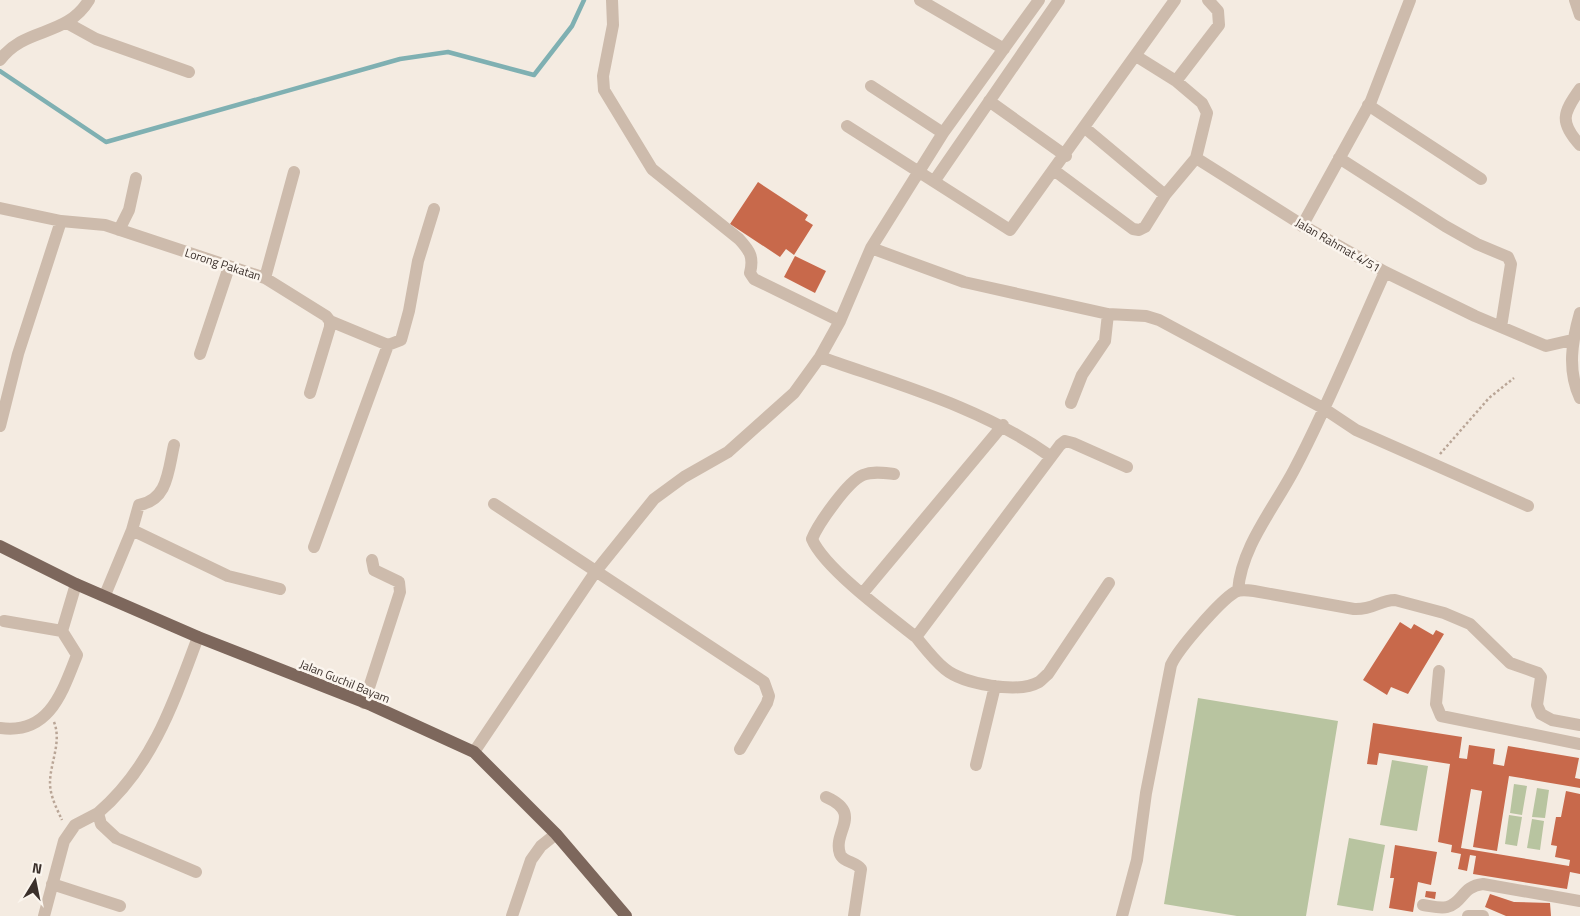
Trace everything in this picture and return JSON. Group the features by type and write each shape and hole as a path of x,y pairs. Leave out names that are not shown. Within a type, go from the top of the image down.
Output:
{"main road":[{"name":"Jalan Guchil Bayam","path":"0,546 76,584 198,637 364,702 474,752 556,834 626,916"}],"street":[{"path":"3,56 18,41 67,23 89,0"},
{"path":"612,0 613,24 603,76 604,90 652,169 739,239 751,253 753,263 750,273 754,279 840,321"},
{"path":"920,0 1004,49"},
{"path":"474,752 596,571 654,499 684,477 728,452 794,393 820,357 840,321 871,248 943,133 1039,0"},
{"path":"934,180 1059,0"},
{"path":"847,126 920,170 1010,230 1066,156 1176,0"},
{"path":"1176,81 1219,25 1218,11 1208,0"},
{"path":"1302,226 1368,105 1410,0"},
{"path":"1575,0 1580,15"},
{"path":"67,23 96,40 189,72"},
{"path":"1054,171 1133,229 1139,230 1145,227 1165,195 1196,158 1207,113 1202,104 1176,81 1136,56"},
{"path":"871,86 943,133"},
{"path":"1580,89 1570,103 1564,120 1568,132 1580,145"},
{"path":"989,101 1066,156"},
{"path":"1368,105 1481,179"},
{"path":"1085,128 1165,195"},
{"name":"Jalan Rahmat 4/51","path":"1196,158 1302,226 1384,272 1546,346 1572,340"},
{"path":"1339,158 1445,226 1477,244 1508,257 1511,264 1501,327"},
{"path":"265,278 294,172"},
{"path":"119,230 129,210 136,178"},
{"name":"Lorong Pakatan","path":"0,208 60,221 106,225 265,278 326,316 330,321 388,344"},
{"path":"314,547 388,344 401,340 409,311 418,261 434,208"},
{"path":"0,426 18,354 60,221"},
{"path":"871,248 964,282 1108,314 1146,316 1159,320 1323,408 1356,430 1528,506"},
{"path":"200,354 228,267"},
{"path":"1238,591 1240,573 1260,529 1294,470 1384,272"},
{"path":"1580,312 1572,340 1573,383 1580,398"},
{"path":"1071,403 1082,375 1105,341 1108,314"},
{"path":"310,393 330,327 330,321"},
{"path":"820,357 966,408 1003,426 1050,456"},
{"path":"862,594 1003,426"},
{"path":"916,637 1050,456 1065,441 1127,468"},
{"path":"105,595 132,530 138,506 151,503 160,494 174,445"},
{"path":"894,474 875,472 856,479 816,528 812,539 816,550 862,594 916,637 946,670 994,686 1016,687 1039,682 1048,674 1109,583"},
{"path":"494,504 764,682 768,696 766,703 740,749"},
{"path":"132,530 228,576 280,590"},
{"path":"364,702 400,592 399,582 374,570 372,560"},
{"path":"62,631 76,584"},
{"path":"1122,916 1137,860 1146,793 1171,665 1176,653 1184,644 1227,598 1238,591 1254,591 1366,610 1388,600 1395,600 1462,620 1476,629 1510,663 1538,673 1541,677 1537,705 1541,714 1552,720 1580,725"},
{"path":"0,728 27,727 47,717 69,677 77,655 62,631 4,621"},
{"path":"44,916 68,832 75,825 98,813 125,787 158,737 198,637"},
{"path":"1439,671 1436,704 1441,716 1580,744"},
{"path":"976,765 994,686"},
{"path":"826,797 843,808 845,817 839,848 840,855 844,859 857,864 861,869 854,916"},
{"path":"98,813 101,824 116,838 196,872"},
{"path":"512,916 531,860 542,846 556,834"},
{"path":"52,884 120,906"},
{"path":"1423,905 1448,907 1454,904 1469,886 1483,884 1580,900"},
{"path":"1468,916 1483,916"}],"path":[{"path":"1430,464 1489,398 1514,378"},
{"path":"47,717 55,722 57,733 50,783 52,795 68,832"}],"green space":[{"path":"1198,698 1338,721 1306,916 1237,916 1164,904"},
{"path":"1392,760 1428,766 1417,831 1380,825"},
{"path":"1514,784 1527,786 1522,815 1510,813"},
{"path":"1537,788 1549,790 1545,818 1532,817"},
{"path":"1509,815 1522,817 1517,846 1505,844"},
{"path":"1532,819 1544,821 1540,850 1527,848"},
{"path":"1349,838 1385,845 1373,911 1337,905"}],"building":[{"path":"758,182 808,215 805,220 813,225 794,255 786,249 780,257 730,224"},
{"path":"795,256 826,271 815,293 784,277"},
{"path":"1400,622 1411,629 1414,624 1433,635 1436,630 1444,634 1408,694 1391,687 1387,695 1363,680"},
{"path":"1373,723 1462,737 1459,758 1467,759 1469,745 1495,749 1493,764 1504,766 1508,746 1579,758 1575,778 1580,779 1580,788 1509,776 1497,851 1473,847 1482,791 1471,789 1461,848 1569,866 1570,860 1555,857 1557,846 1551,845 1556,817 1561,817 1566,791 1580,794 1580,874 1570,872 1567,889 1473,874 1476,856 1470,855 1467,871 1458,869 1461,854 1451,852 1452,845 1438,842 1450,764 1379,753 1377,765 1367,764"},
{"path":"1395,845 1437,852 1431,885 1418,882 1413,912 1389,908 1394,878 1390,878"},
{"path":"1426,891 1436,892 1435,899 1425,897"},
{"path":"1490,894 1514,902 1550,903 1551,916 1506,916 1485,907"}],"waterway":[{"path":"0,71 106,142 400,59 448,52 534,75 572,26 584,0"}]}
